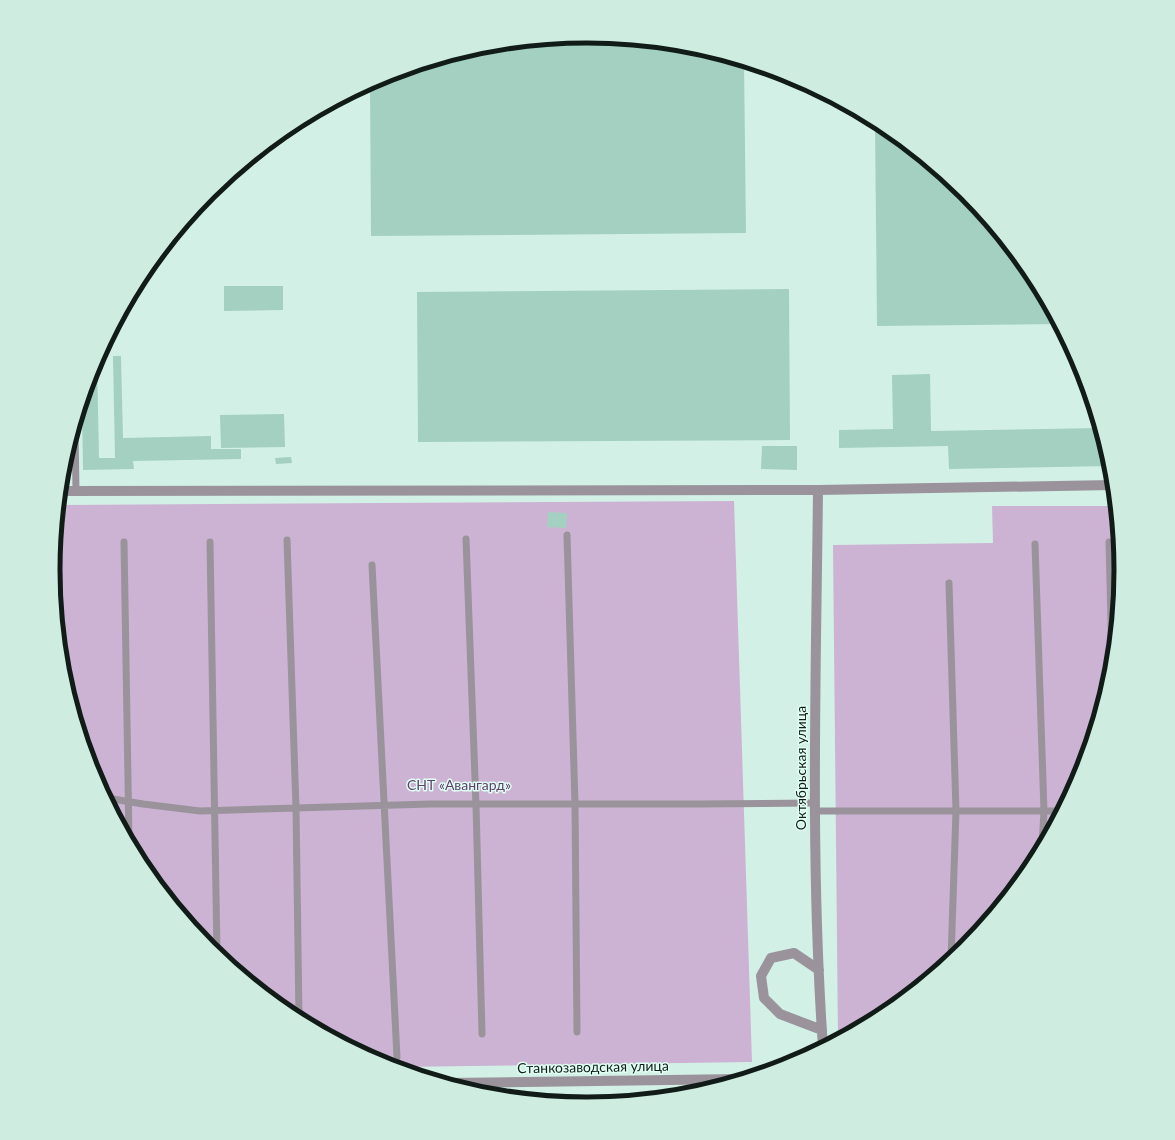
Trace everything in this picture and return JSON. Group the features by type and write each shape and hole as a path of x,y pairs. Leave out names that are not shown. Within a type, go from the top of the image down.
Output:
{"street":[{"path":"67,490 818,490 1107,485"},
{"name":"Октябрьская улица","path":"818,490 814,807 823,1042"},
{"path":"819,970 794,952 771,958 761,976 764,998 780,1014 822,1030"},
{"name":"Станкозаводская улица","path":"467,1083 723,1079"}],"lane":[{"path":"75,450 76,491"},
{"path":"567,535 575,804 577,1032"},
{"path":"466,539 476,805 482,1034"},
{"path":"287,540 296,808 299,1010"},
{"path":"124,542 129,829"},
{"path":"210,542 217,945"},
{"path":"1108,542 1111,628"},
{"path":"1035,544 1044,811 1043,836"},
{"path":"372,565 397,1058"},
{"path":"949,583 956,811 951,951"},
{"path":"113,799 200,811 385,806 575,804 698,804 956,811 1056,811"}],"green space":[{"name":"СНТ «Авангард»","path":"734,501 752,1062 412,1067 354,1043 295,1008 267,988 215,943 169,891 149,863 131,833 101,772 88,739 78,706 65,639 60,570 65,505"},
{"path":"992,506 1110,506 1114,570 1110,639 1097,706 1087,739 1060,803 1044,834 1006,891 960,943 935,966 880,1008 838,1033 833,545 993,543"}],"building":[{"path":"553,44 622,44 656,48 690,53 744,67 746,233 371,236 370,90 418,71 451,61 485,53"},
{"path":"875,129 908,152 935,174 960,197 984,223 1006,249 1026,277 1053,324 877,326"},
{"path":"224,286 283,286 283,310 224,311"},
{"path":"789,289 790,440 418,442 417,292"},
{"path":"113,356 121,356 123,438 211,436 211,449 241,449 241,459 133,461 134,469 83,470 82,420 97,377 99,458 115,458"},
{"path":"930,374 931,431 1095,428 1104,466 949,469 948,446 839,448 839,430 893,429 892,375"},
{"path":"284,414 285,447 221,448 220,415"},
{"path":"762,446 797,446 797,470 761,469"},
{"path":"291,457 292,463 276,464 275,458"},
{"path":"548,512 567,513 566,528 547,527"}]}
